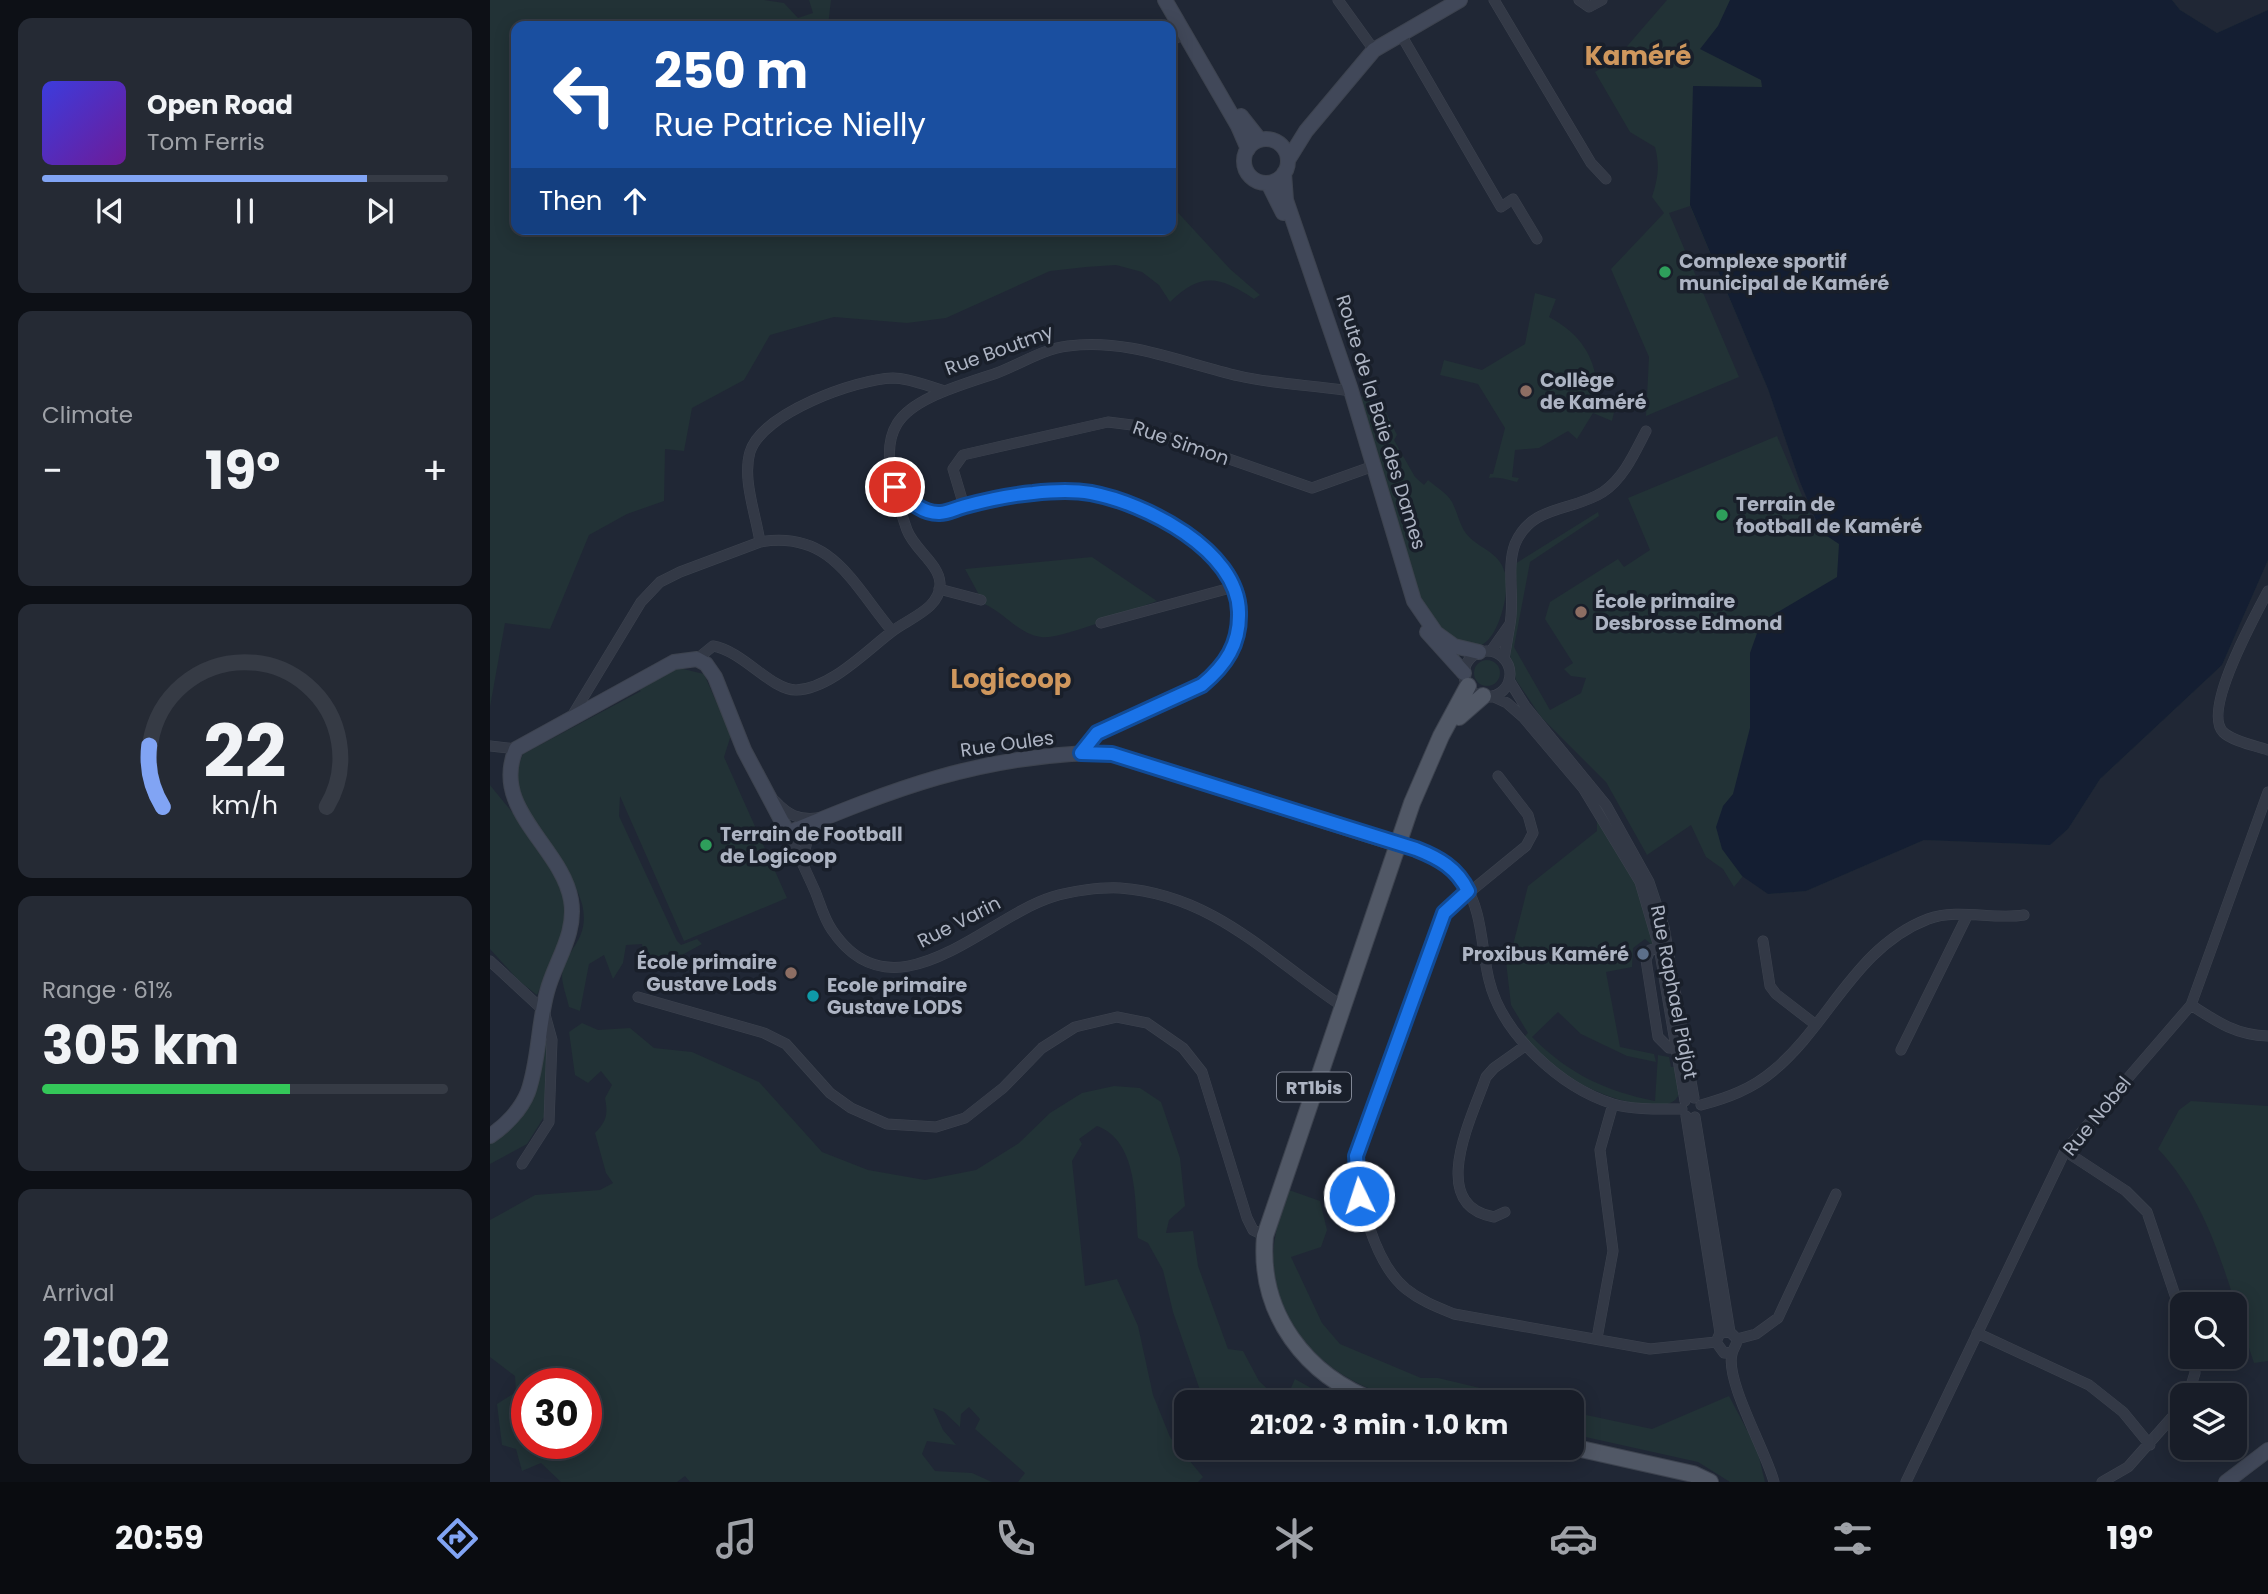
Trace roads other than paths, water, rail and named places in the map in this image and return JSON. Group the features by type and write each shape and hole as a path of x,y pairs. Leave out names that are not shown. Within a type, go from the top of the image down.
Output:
{"main road":[{"name":"RT1bis","path":"1349,1390 1318,1370 1294,1343 1271,1298 1265,1236 1397,844 1466,680"},
{"name":"RT1bis","path":"1441,736 1487,696"},
{"path":"1584,1450 1693,1474 1710,1482"}],"street":[{"path":"1165,0 1238,126 1248,149"},
{"path":"1176,0 1246,125 1260,140 1278,143 1307,131"},
{"path":"1338,0 1374,50"},
{"path":"1260,140 1248,149 1244,158 1246,171 1255,180 1268,183 1286,167 1307,131 1374,50 1460,0"},
{"path":"1494,0 1591,163 1606,179"},
{"path":"1579,0 1589,7 1602,0"},
{"path":"1176,38 1185,33"},
{"path":"1400,33 1501,207 1513,199 1537,239"},
{"path":"1278,143 1286,167"},
{"name":"Route de la Baie des Dames","path":"1286,167 1286,200 1350,387 1414,601 1436,634 1454,646 1485,652"},
{"name":"Route de la Baie des Dames","path":"1268,183 1280,204 1344,390 1409,603 1430,636 1466,680"},
{"name":"Rue Boutmy","path":"940,589 937,573 910,539 888,456 891,432 906,412 946,391 1017,366 1048,351 1090,344 1146,350 1268,382 1344,390"},
{"path":"760,542 748,477 750,451 768,428 808,402 861,383 895,378 946,391"},
{"name":"Rue Simon","path":"964,506 953,469 964,454 1108,422 1132,425 1312,488 1368,468"},
{"path":"1510,624 1485,652 1468,661 1466,680 1487,696 1503,691 1509,680 1509,669 1504,659 1510,624 1513,600 1512,556 1522,530 1540,515 1606,491 1631,461 1646,431"},
{"path":"895,487 925,512 941,514 964,506 1033,493 1090,493 1114,499 1151,514 1192,537 1227,573 1234,587 1239,625 1235,644 1215,674 1202,685 1097,733 1081,753"},
{"path":"569,721 641,603 660,582 760,542 794,539 822,551 836,562 892,631"},
{"path":"1101,623 1234,587"},
{"path":"490,746 516,749 674,662 697,659 713,646 729,649 786,688 797,690 810,687 850,666 892,631 929,608 940,589 981,600"},
{"path":"2268,591 2218,699 2217,721 2224,733 2268,750"},
{"path":"1485,652 1504,659"},
{"name":"Rue Varin","path":"697,659 706,664 715,677 758,778 788,833 831,930 859,955 889,967 932,961 1052,897 1118,888 1184,903 1225,921 1254,938 1342,1006"},
{"name":"Rue Raphael Pidjot","path":"1509,680 1525,706 1606,805 1649,882 1660,908 1675,1048 1690,1108"},
{"name":"Rue Raphael Pidjot","path":"1487,696 1507,703 1523,717 1601,814 1640,882 1664,946 1726,1337"},
{"path":"490,1136 513,1117 528,1092 547,992 571,927 571,900 561,875 513,807 507,774 516,749"},
{"name":"Rue Oules","path":"788,833 886,792 957,770 1081,753 1112,754 1397,844"},
{"path":"1498,776 1528,815 1534,833 1526,846 1444,913 1356,1156 1359,1196 1367,1222 1401,1284 1427,1303 1454,1314 1650,1349 1756,1334 1778,1318 1836,1194"},
{"path":"758,778 786,813 798,819 824,818"},
{"name":"Rue Nobel","path":"1906,1482 2065,1151 2191,1005 2268,792"},
{"path":"806,872 803,851 813,829 824,818"},
{"path":"1397,844 1437,858 1454,869 1468,891 1480,923 1489,982 1501,1012 1525,1046 1564,1078 1614,1104 1690,1108 1756,1084 1774,1071 1816,1025 1857,969 1905,932 1943,914 2024,915"},
{"path":"1901,1050 1967,916"},
{"path":"1763,941 1770,986 1776,994 1816,1025"},
{"path":"1664,946 1650,950 1646,960 1658,1037 1669,1048 1675,1048"},
{"path":"490,961 544,1011 552,1040 549,1122 522,1164"},
{"path":"638,998 764,1033 786,1044 830,1093 852,1108 887,1125 936,1127 965,1118 1003,1088 1042,1048 1075,1027 1117,1017 1147,1023 1183,1048 1202,1072 1247,1218 1253,1230 1265,1236"},
{"path":"2191,1005 2224,1027 2242,1034 2268,1036"},
{"path":"1505,1212 1494,1217 1472,1208 1459,1190 1456,1167 1486,1077 1525,1046"},
{"path":"1597,1338 1613,1251 1600,1150 1614,1104"},
{"path":"2065,1151 2116,1184 2147,1212 2174,1292"},
{"path":"1977,1333 2089,1385 2123,1412 2150,1445"},
{"path":"1726,1337 1732,1352 1740,1400 1760,1440 1774,1482"},
{"path":"1726,1337 1721,1352 1732,1352"},
{"path":"2102,1482 2128,1467 2170,1421"},
{"path":"2226,1482 2268,1450"}],"water":[{"path":"1730,0 2172,0 2180,10 2217,33 2268,10 2268,560 2222,665 2100,779 2068,829 2050,845 1924,840 1806,891 1768,894 1742,876 1722,849 1716,827 1723,806 1733,794 1750,728 1750,653 1761,622 1837,577 1839,544 1821,532 1800,482 1768,389 1690,205 1693,86 1762,87 1761,80 1700,49 1718,26"}],"place":[{"name":"Complexe sportif municipal de Kaméré","path":"1665,272"},
{"name":"Collège de Kaméré","path":"1526,391"},
{"name":"Terrain de football de Kaméré","path":"1722,515"},
{"name":"École primaire Desbrosse Edmond","path":"1581,612"},
{"name":"Terrain de Football de Logicoop","path":"706,845"},
{"name":"Proxibus Kaméré","path":"1643,954"},
{"name":"École primaire Gustave Lods","path":"791,973"},
{"name":"Ecole primaire Gustave LODS","path":"813,996"}],"district":[{"name":"Kaméré","path":"1638,56"},
{"name":"Logicoop","path":"1011,679"}]}
